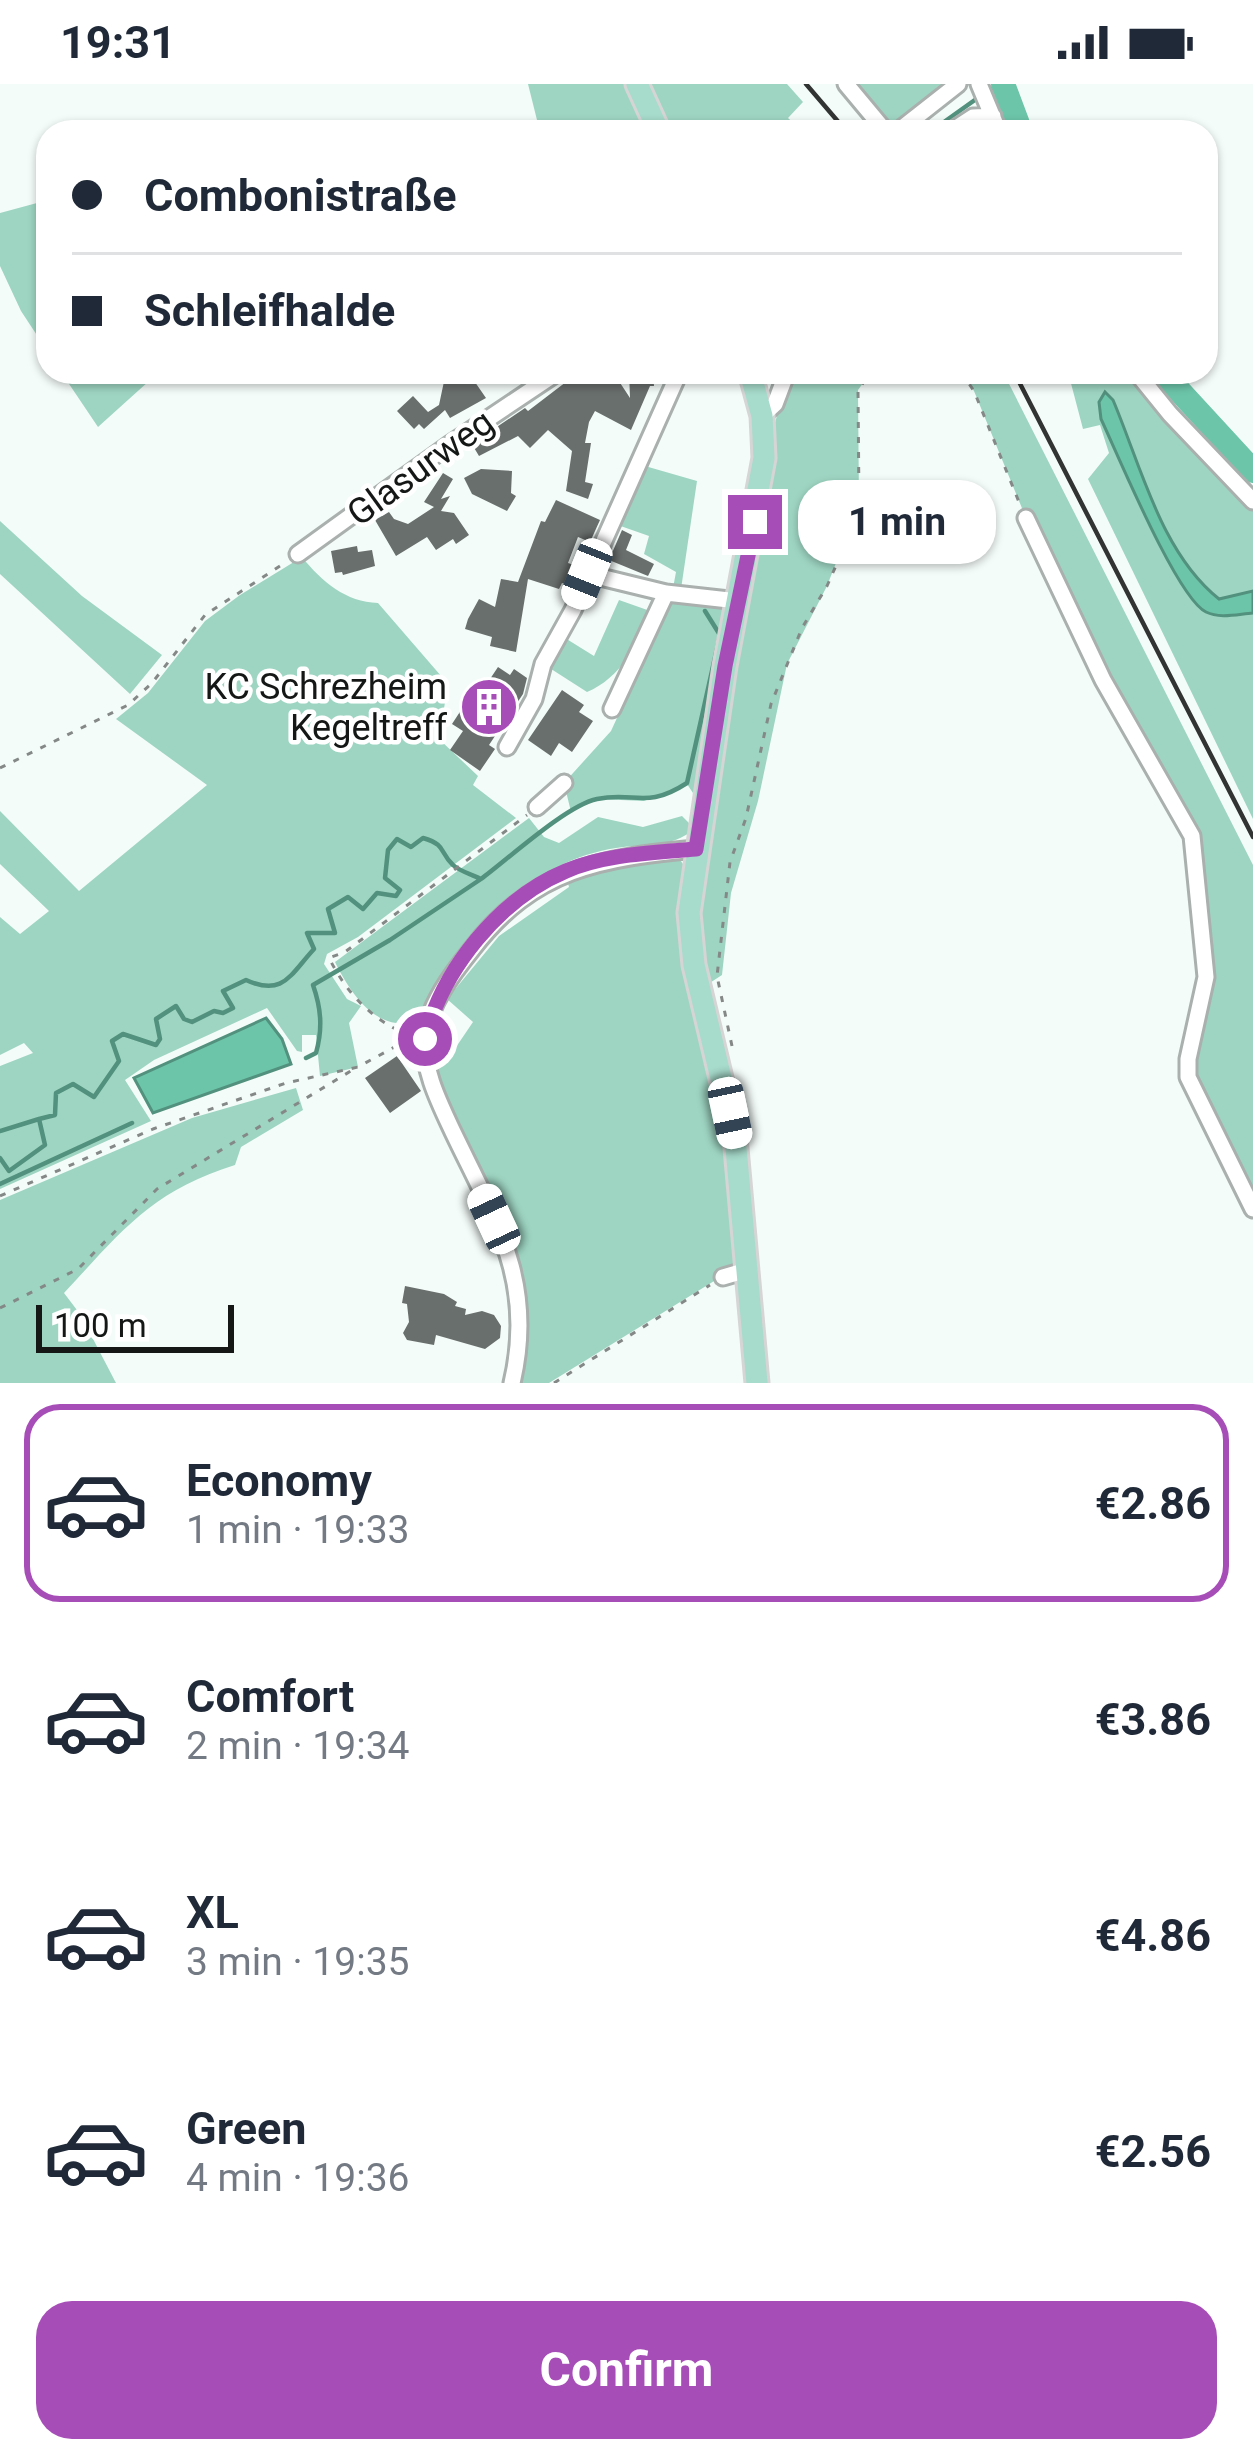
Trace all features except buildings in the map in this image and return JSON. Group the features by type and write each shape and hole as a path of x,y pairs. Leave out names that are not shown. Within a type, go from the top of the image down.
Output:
{"main road":[{"path":"637,84 654,120"},
{"path":"753,384 762,416 764,458 689,913 694,965 735,1137 757,1383"}],"street":[{"path":"846,84 876,120"},
{"path":"912,120 958,84"},
{"name":"Glasurweg","path":"298,554 534,384"},
{"path":"507,747 534,699 539,675 673,384"},
{"path":"762,416 776,404 783,384"},
{"path":"1145,384 1253,501"},
{"path":"1026,518 1103,680 1192,836 1206,977 1188,1077 1253,1209"},
{"path":"587,574 666,593 738,601"},
{"path":"612,709 666,593"},
{"path":"538,807 564,783"},
{"path":"512,1383 518,1359 519,1295 511,1256 434,1092 418,1038 449,978 485,932 522,896 565,872 601,860 696,849"},
{"path":"723,1277 747,1270"}],"path":[{"path":"720,1070 735,1042 717,976 730,862 746,818 771,704 802,628 853,527 859,504 858,390 862,384"},
{"path":"969,384 1026,518"},
{"path":"0,768 128,706 206,615 298,554"},
{"path":"418,1038 377,1020 343,984 329,958 345,952 538,807"},
{"path":"0,1308 78,1269 157,1190 358,1067 418,1038"},
{"path":"0,1196 153,1129 286,1083 358,1067"},
{"path":"554,1383 723,1277"}],"shaded area":[{"path":"528,84 624,84 643,120 537,120"},
{"path":"644,84 787,84 803,102 790,120 660,120"},
{"path":"848,84 950,84 904,120 881,120"},
{"path":"36,203 36,334 0,266 0,213"},
{"path":"69,384 146,384 98,427"},
{"path":"786,384 862,384 858,390 859,504 827,586 787,664 758,801 731,893 722,975 702,988 694,913 752,557 765,538 773,430"},
{"path":"969,384 1009,384 1253,865 1253,1204 1188,1077 1201,1004 1192,836 1026,518"},
{"path":"1071,384 1141,384 1170,422 1253,510 1253,819 1088,479 1109,453 1100,425 1083,429"},
{"path":"1105,392 1113,400 1155,507 1182,558 1219,599 1253,591 1253,613 1223,616 1206,612 1180,581 1101,419 1099,402"},
{"path":"638,464 697,481 681,589 673,588 676,572 644,554 649,536 612,523"},
{"path":"0,521 82,596 162,655 130,694 0,574"},
{"path":"302,557 336,589 378,603 448,684 439,739 478,776 473,785 516,818 358,937 327,954 324,964 347,999 361,1006 349,1023 358,1067 320,1076 316,1035 302,1035 302,1052 297,1051 267,1008 154,1060 125,1080 151,1121 0,1189 0,1066 33,1053 24,1043 0,1055 0,917 20,934 49,911 0,864 0,811 79,891 207,785 116,719 148,693 205,621"},
{"path":"619,600 653,612 619,669 587,692 548,667 565,638 594,656"},
{"path":"671,600 738,601 703,808 687,784 644,801 597,799 571,812 564,783 611,731"},
{"path":"682,816 695,829 676,840 583,856 524,888 474,934 420,1019 392,1022 368,1010 335,962 529,818 544,837 559,843 598,817 643,827"},
{"path":"678,857 688,871 731,1155 740,1265 549,1383 517,1383 527,1315 523,1271 437,1078 433,1046 452,1053 473,1022 447,999 499,936 569,887 565,872"},
{"path":"266,1018 282,1039 291,1064 153,1113 134,1078"},
{"path":"296,1088 303,1110 241,1147 235,1165 181,1187 139,1216 64,1293 116,1383 0,1383 0,1200 192,1118"}],"waterway":[{"path":"989,91 999,84"},
{"path":"1003,84 1016,120"},
{"path":"947,120 979,97"},
{"path":"1173,384 1253,471"},
{"path":"0,1158 9,1171 45,1145 39,1119 55,1115 56,1093 73,1084 94,1097 119,1061 112,1041 123,1034 156,1045 160,1039 156,1019 176,1006 192,1022 233,1008 223,991 246,980 269,986 285,981 314,949 307,933 335,933 328,909 348,897 363,909 377,893 396,896 400,890 385,878 388,850 397,839 411,847 423,838 431,841 456,867 481,879 585,803 610,797 661,796 687,783 720,635 705,611"},
{"path":"306,1058 316,1053 320,1035 313,985 481,879"},
{"path":"0,1131 39,1119"},
{"path":"0,1184 132,1123"}],"railway":[{"path":"806,84 837,120"},
{"path":"1020,384 1253,837"}],"place":[{"name":"KC Schrezheim Kegeltreff","path":"489,707"}],"route":[{"path":"425,1039 431,1013 449,978 485,932 522,896 565,872 601,860 696,849 725,666 755,522"}]}
